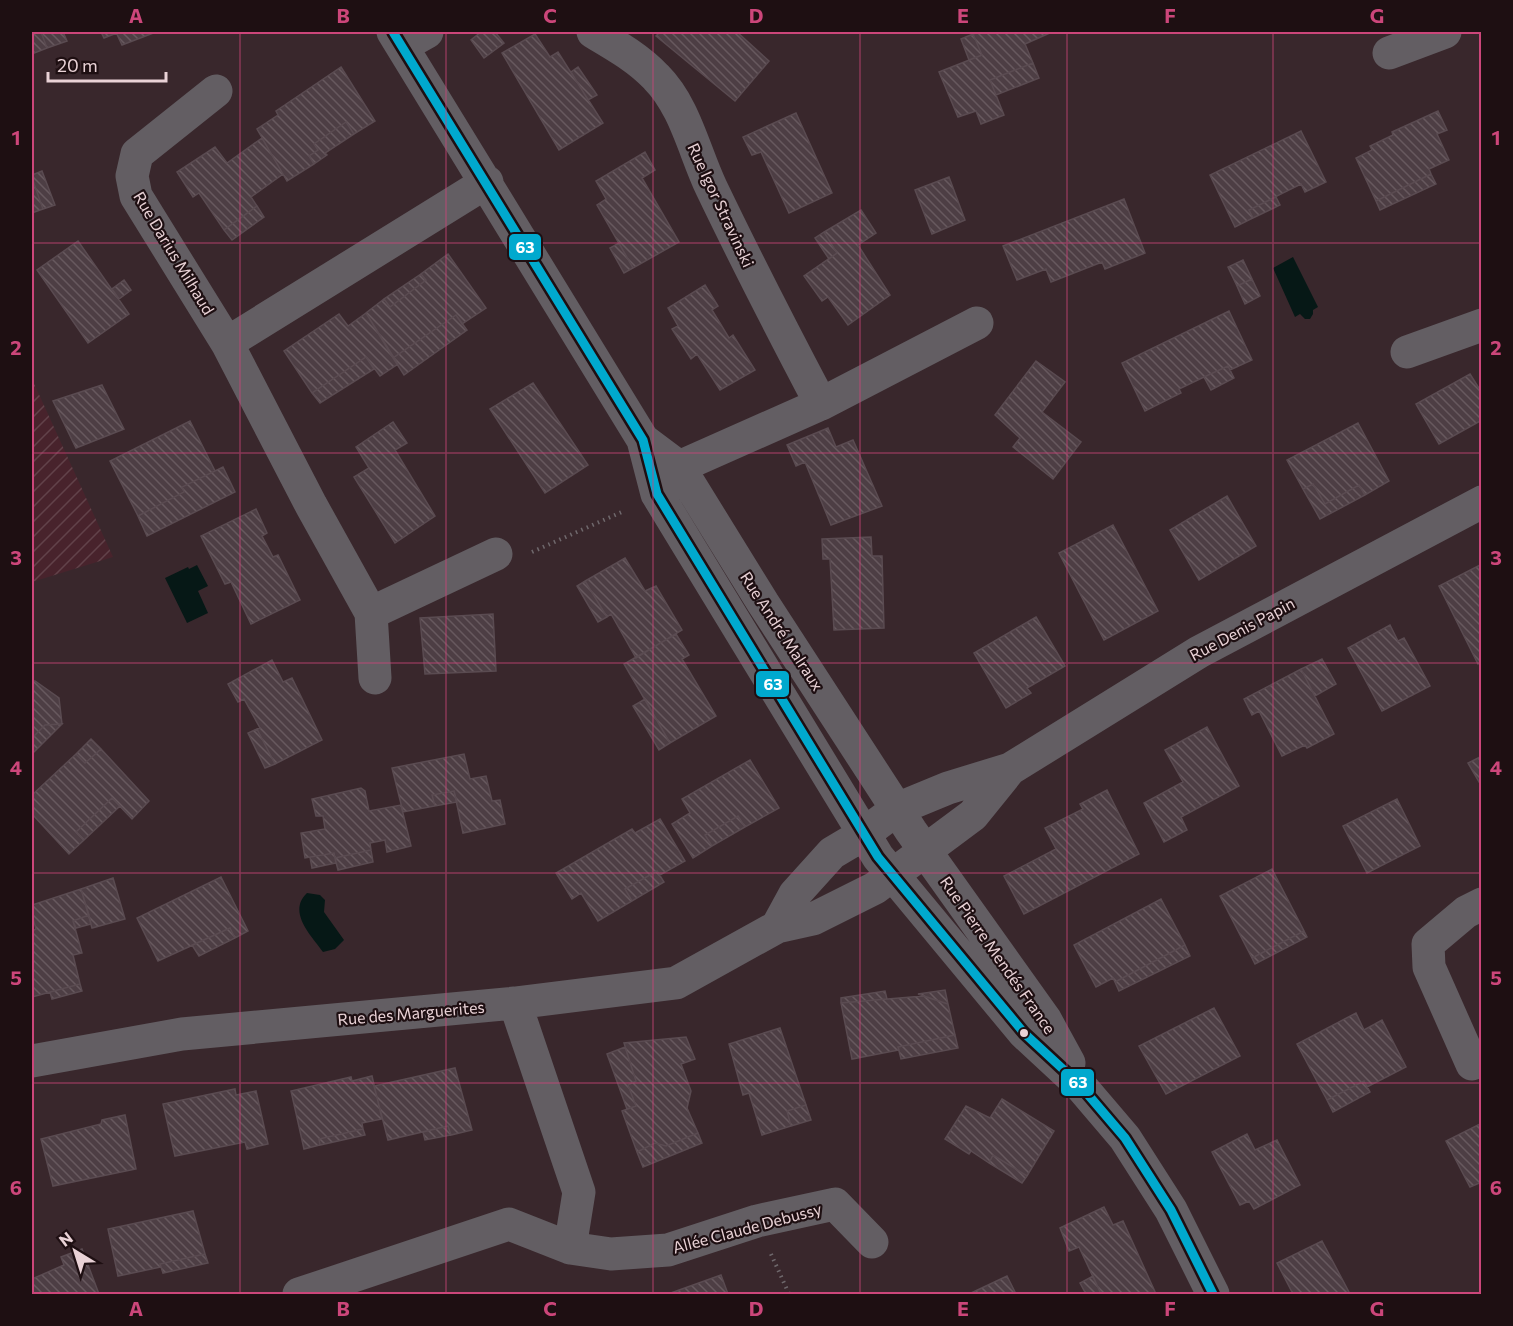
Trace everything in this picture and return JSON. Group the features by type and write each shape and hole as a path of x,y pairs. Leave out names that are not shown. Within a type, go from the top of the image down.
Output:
{"street":[{"name":"Rue Igor Stravinski","path":"593,32 628,52 657,78 679,110 708,181 738,244 821,404"},
{"path":"1389,53 1445,32"},
{"name":"Rue André Malraux","path":"407,36 487,182 643,440 657,494 793,718 895,843"},
{"name":"Rue Darius Milhaud","path":"216,91 137,154 132,176 136,196 227,343 311,505 371,613 375,678"},
{"path":"227,343 487,182"},
{"path":"679,467 821,404 977,323"},
{"path":"1407,352 1482,325"},
{"name":"Rue André Malraux","path":"643,440 679,467 769,611 895,843"},
{"name":"Rue Denis Papin","path":"895,843 948,788 1010,769 1199,651 1482,502"},
{"path":"371,613 496,554"},
{"name":"Rue Denis Papin","path":"895,843 973,815 1010,769"},
{"path":"777,927 795,894 832,853 895,843"},
{"name":"Rue des Marguerites","path":"32,1061 182,1034 515,1003 676,984 777,927 813,919 876,888 895,843"},
{"name":"Rue Pierre Mendés France","path":"895,843 995,949 1045,1019 1079,1084"},
{"name":"Rue Pierre Mendés France","path":"895,843 1024,1033 1079,1084 1125,1138 1171,1210 1213,1294"},
{"path":"1472,1065 1429,967 1428,944 1466,912 1482,904"},
{"path":"515,1003 579,1192 570,1248"},
{"name":"Allée Claude Debussy","path":"299,1294 509,1224 570,1248 610,1254 668,1250 757,1221 836,1204 872,1242"}],"path":[{"path":"496,554 522,556 634,507 657,494"}],"shaded area":[{"path":"1293,257 1318,307 1313,310 1310,319 1305,319 1300,314 1295,317 1273,268"},
{"path":"32,379 113,557 32,582"},
{"path":"197,565 208,586 198,591 208,613 187,623 165,578"},
{"path":"307,893 320,895 325,900 324,912 344,940 335,949 323,952 303,923 299,908 301,900"}],"building":[{"path":"32,32 41,32 47,48 32,54"},
{"path":"41,32 63,32 67,41 47,48"},
{"path":"101,32 116,32 117,33 104,38"},
{"path":"116,32 156,32 122,45"},
{"path":"481,32 495,32 504,43 484,58 471,40"},
{"path":"660,32 737,32 769,61 735,101 656,36"},
{"path":"980,32 1052,32 1025,44 1033,63 990,80 1004,115 981,124 976,111 958,117 939,72 982,55 973,34"},
{"path":"535,34 550,57 558,52 603,123 559,150 502,53"},
{"path":"973,34 982,55 969,60 961,39"},
{"path":"1033,63 1039,78 996,95 990,80"},
{"path":"341,67 375,121 354,134 346,122 314,144 318,150 309,156 314,164 287,181 257,129 278,115 276,111"},
{"path":"578,67 597,95 588,100 571,72"},
{"path":"1438,111 1447,130 1437,134 1449,160 1429,169 1431,174 1376,201 1356,158 1372,150 1370,146 1393,135 1392,132"},
{"path":"796,113 832,193 789,213 761,152 752,155 743,137"},
{"path":"346,122 354,134 325,153 327,155 314,164 309,156 318,150 314,144"},
{"path":"1301,131 1326,182 1305,192 1301,184 1249,210 1253,218 1235,227 1210,175"},
{"path":"262,138 283,174 251,197 257,206 224,230 199,193 193,197 177,172 215,147 227,163"},
{"path":"645,152 655,170 642,178 679,242 633,268 597,205 606,199 596,181"},
{"path":"42,171 55,205 43,209 32,178 32,175"},
{"path":"1431,174 1436,184 1380,210 1376,201"},
{"path":"949,177 965,220 932,234 915,190"},
{"path":"32,178 43,209 32,213"},
{"path":"1276,197 1280,205 1253,218 1249,210"},
{"path":"1124,199 1145,253 1105,269 1102,262 1051,282 1046,269 1017,280 1003,246"},
{"path":"257,206 264,217 232,240 224,230"},
{"path":"861,210 876,233 858,245 890,295 848,325 828,297 822,301 804,276 837,253 824,232"},
{"path":"824,232 837,253 829,259 815,238"},
{"path":"78,241 129,314 88,343 37,270"},
{"path":"619,243 633,268 624,273 610,248"},
{"path":"448,254 486,308 462,324 456,315 393,358 366,313 384,299 390,307 426,280 421,274"},
{"path":"1243,260 1252,279 1237,286 1228,267"},
{"path":"421,274 426,280 390,307 384,299"},
{"path":"1252,279 1260,296 1245,304 1237,286"},
{"path":"124,280 131,290 119,299 112,289"},
{"path":"705,285 718,306 712,310 729,338 733,335 755,370 720,390 697,354 691,359 672,329 678,326 668,308"},
{"path":"1229,311 1252,360 1230,370 1228,366 1204,377 1179,389 1181,393 1145,411 1122,363"},
{"path":"366,313 398,364 380,376 366,357 312,393 284,351 339,314 348,326"},
{"path":"456,315 467,330 404,375 393,358"},
{"path":"366,357 374,369 320,403 312,393"},
{"path":"1036,361 1065,382 1042,412 1081,442 1053,479 1013,447 1020,438 995,415"},
{"path":"1228,366 1234,378 1211,390 1204,377"},
{"path":"1470,374 1482,393 1482,420 1439,444 1416,404"},
{"path":"533,383 588,465 545,493 490,409"},
{"path":"102,385 124,429 76,448 53,401"},
{"path":"190,421 215,471 182,487 184,492 138,516 110,461"},
{"path":"393,422 407,443 395,450 435,516 395,543 354,477 369,468 356,447"},
{"path":"1358,423 1389,481 1365,495 1359,485 1325,504 1313,484 1303,489 1287,460"},
{"path":"828,428 836,447 853,440 882,506 831,525 805,462 796,466 787,445"},
{"path":"223,467 235,492 147,536 138,516 184,492 182,487"},
{"path":"1313,484 1325,504 1359,485 1365,495 1320,519 1303,489"},
{"path":"1227,496 1256,546 1199,580 1170,530"},
{"path":"256,509 267,533 262,536 273,557 278,555 300,600 251,624 231,582 225,584 201,536"},
{"path":"1113,525 1158,611 1104,640 1059,553"},
{"path":"871,537 872,556 882,556 884,628 834,630 830,559 823,559 822,539"},
{"path":"625,558 645,591 656,586 682,630 636,658 611,614 607,617 585,581"},
{"path":"1482,564 1482,662 1478,664 1439,586"},
{"path":"585,581 607,617 598,622 577,586"},
{"path":"493,614 496,671 425,674 420,618"},
{"path":"1036,617 1065,666 1027,688 1031,693 1006,708 974,653"},
{"path":"1390,625 1398,641 1404,638 1430,686 1382,711 1348,648"},
{"path":"676,634 689,655 682,659 716,716 670,743 624,664"},
{"path":"1322,659 1336,684 1315,696 1301,669"},
{"path":"272,660 283,682 292,678 322,740 275,764 257,729 260,728 244,699 238,702 228,684"},
{"path":"1301,669 1334,734 1307,748 1305,745 1282,756 1259,711 1252,715 1244,699"},
{"path":"32,681 59,698 62,724 45,725 32,738"},
{"path":"645,699 670,743 659,750 633,706"},
{"path":"62,724 32,754 32,738 45,725"},
{"path":"1207,727 1239,786 1181,817 1187,830 1164,842 1144,803 1183,782 1165,750"},
{"path":"257,729 275,764 265,768 248,733"},
{"path":"91,739 101,749 85,763 76,754"},
{"path":"101,749 149,801 132,819 112,798 76,832 84,840 69,854 32,814 32,795 76,754 85,763"},
{"path":"464,754 470,779 486,776 492,801 500,800 505,824 463,833 454,791 432,795 435,806 403,812 392,768"},
{"path":"1482,756 1482,787 1468,763"},
{"path":"750,760 779,808 745,827 738,816 705,835 712,846 693,858 672,824 690,813 682,799"},
{"path":"361,788 365,791 369,811 401,805 411,846 387,852 385,840 370,843 371,850 335,858 334,853 305,858 301,833 325,829 323,816 316,816 312,799"},
{"path":"1107,790 1139,854 1024,914 1004,876 1056,849 1045,828 1083,809 1080,804"},
{"path":"454,791 457,802 435,806 432,795"},
{"path":"112,798 120,806 84,840 76,832"},
{"path":"1397,799 1420,846 1367,873 1343,826"},
{"path":"738,816 745,827 712,846 705,835"},
{"path":"660,819 685,861 660,875 657,871 625,889 632,901 598,921 581,893 572,899 556,873 632,829 635,833"},
{"path":"371,850 373,862 338,870 335,858"},
{"path":"334,853 336,863 312,868 310,857"},
{"path":"1272,869 1304,931 1252,958 1220,896"},
{"path":"657,871 664,882 632,901 625,889"},
{"path":"221,877 248,931 235,938 230,928 158,961 137,918"},
{"path":"113,878 125,919 92,928 81,889"},
{"path":"81,889 89,915 73,921 82,953 73,955 80,984 32,997 32,931 36,929 32,905"},
{"path":"1161,899 1185,945 1115,982 1113,978 1096,987 1074,945"},
{"path":"89,915 91,924 76,928 73,921"},
{"path":"230,928 235,938 199,956 192,945"},
{"path":"1304,931 1307,937 1255,964 1252,958"},
{"path":"1185,945 1190,956 1119,991 1115,982"},
{"path":"80,984 82,991 52,999 50,992"},
{"path":"945,990 948,1004 918,994"},
{"path":"885,991 887,999 841,1003 841,998"},
{"path":"923,996 948,1004 955,1035 898,1047 899,1050 852,1059 841,1003"},
{"path":"1214,1008 1240,1056 1166,1094 1139,1046"},
{"path":"1356,1013 1364,1030 1382,1020 1406,1067 1367,1087 1364,1081 1327,1100 1297,1044"},
{"path":"780,1028 806,1105 787,1111 791,1126 762,1135 749,1093 743,1095 729,1044"},
{"path":"955,1035 958,1048 901,1059 898,1047"},
{"path":"686,1037 695,1059 681,1064 691,1091 687,1108 698,1133 666,1146 655,1143 637,1152 622,1111 636,1106 628,1085 636,1081 624,1043"},
{"path":"625,1047 636,1081 628,1085 636,1106 627,1109 607,1054"},
{"path":"455,1068 472,1130 451,1135 448,1126 388,1140 374,1086"},
{"path":"372,1076 382,1119 362,1123 363,1129 319,1139 320,1145 304,1149 291,1091 351,1077 352,1081"},
{"path":"1364,1081 1370,1092 1333,1112 1327,1100"},
{"path":"235,1089 236,1095 256,1091 268,1144 247,1149 245,1142 175,1156 163,1104"},
{"path":"1002,1099 1054,1131 1027,1176 993,1155 989,1163 971,1151 969,1154 945,1139 966,1106 990,1118"},
{"path":"806,1105 811,1120 791,1126 787,1111"},
{"path":"125,1115 136,1169 53,1186 41,1139 101,1124 102,1120"},
{"path":"1482,1123 1482,1182 1470,1187 1446,1141"},
{"path":"448,1126 451,1135 425,1140 423,1132"},
{"path":"363,1129 365,1135 320,1145 319,1139"},
{"path":"698,1133 702,1143 643,1167 637,1152 655,1143 666,1146"},
{"path":"1247,1134 1255,1150 1277,1140 1300,1185 1254,1209 1249,1201 1240,1205 1212,1152"},
{"path":"993,1155 1027,1176 1022,1183 989,1163"},
{"path":"1104,1207 1113,1225 1123,1221 1156,1294 1101,1294 1079,1247 1069,1251 1060,1228"},
{"path":"193,1211 205,1254 160,1264 161,1267 118,1276 108,1229"},
{"path":"1322,1241 1350,1294 1293,1294 1277,1263"},
{"path":"82,1249 99,1294 32,1294 32,1279 64,1265 61,1257"},
{"path":"205,1254 208,1263 163,1273 160,1264"},
{"path":"721,1275 728,1294 668,1294"},
{"path":"1007,1276 1016,1294 969,1294"},
{"path":"1093,1276 1101,1294 1086,1294 1080,1283"}],"transit line":[{"name":"63","path":"393,32 643,440 657,494 878,857 1024,1033 1079,1084 1125,1138 1171,1210 1213,1294"}]}
